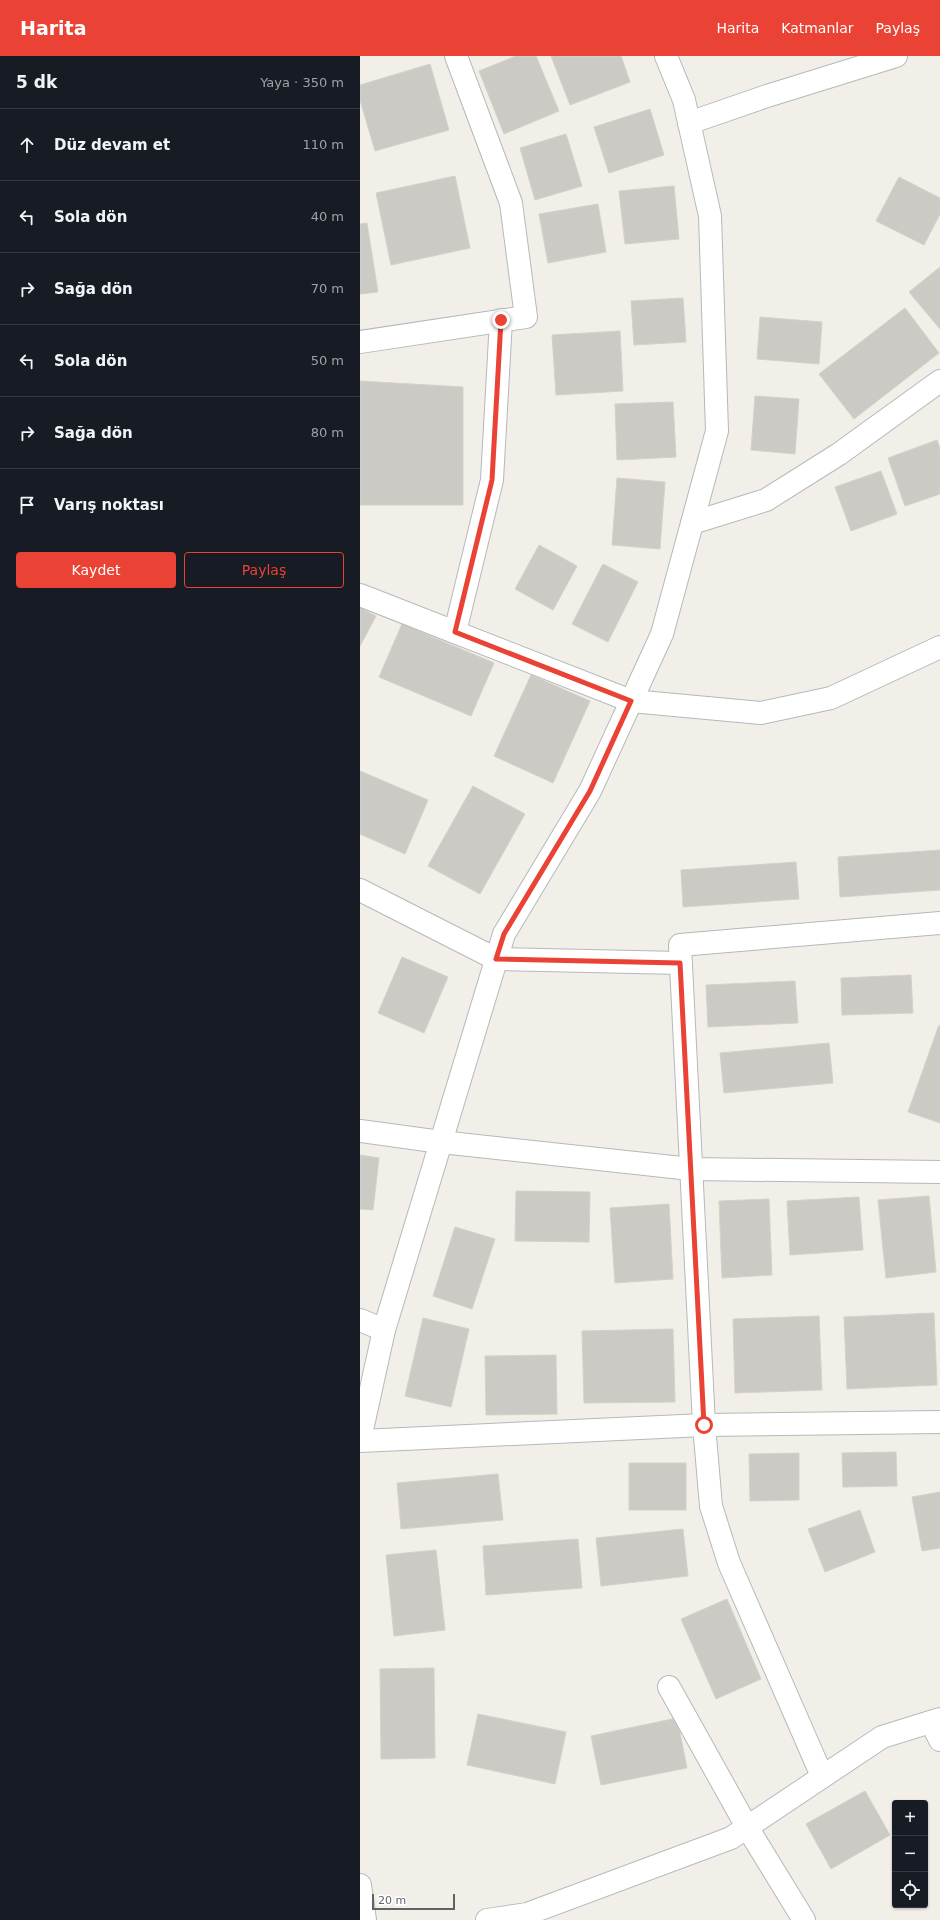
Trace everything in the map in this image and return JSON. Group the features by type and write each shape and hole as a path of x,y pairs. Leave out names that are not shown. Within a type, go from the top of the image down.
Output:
{"street":[{"path":"360,342 526,317 511,203 456,56"},
{"path":"666,56 684,100 710,216 717,431 662,634 590,791 504,934 384,1330 360,1440 704,1425 940,1422"},
{"path":"689,123 767,96 896,56"},
{"path":"455,632 492,480 501,320"},
{"path":"692,522 766,500 839,454 940,381"},
{"path":"360,595 631,701 761,713 831,698 940,647"},
{"path":"360,890 496,959 680,963"},
{"path":"822,1776 729,1563 711,1506 704,1425 680,944 940,923"},
{"path":"360,1131 441,1142 691,1169 940,1172"},
{"path":"360,1320 384,1330"},
{"path":"669,1687 747,1827 804,1920"},
{"path":"487,1920 527,1914 731,1838 882,1737 937,1727"},
{"path":"360,1885 365,1920"}],"building":[{"path":"516,56 536,56 559,111 504,134 479,71"},
{"path":"551,56 621,56 630,82 570,105"},
{"path":"430,64 449,130 375,151 360,100 360,85"},
{"path":"650,109 664,155 609,173 594,127"},
{"path":"566,134 582,186 535,200 520,148"},
{"path":"455,176 470,248 391,265 376,193"},
{"path":"899,177 940,198 940,214 924,245 876,221"},
{"path":"674,186 679,239 625,244 619,191"},
{"path":"598,204 606,252 548,263 539,214"},
{"path":"367,223 378,292 360,294 360,224"},
{"path":"940,267 940,329 909,292"},
{"path":"683,298 686,342 634,345 631,301"},
{"path":"905,308 939,353 854,419 819,374"},
{"path":"760,317 822,322 819,364 757,359"},
{"path":"620,331 623,391 556,395 552,335"},
{"path":"360,381 463,387 463,505 360,505"},
{"path":"755,396 799,399 795,454 751,450"},
{"path":"673,402 676,457 617,460 615,404"},
{"path":"937,440 940,449 940,494 905,506 888,458"},
{"path":"881,471 897,514 851,531 835,487"},
{"path":"617,478 665,482 660,549 612,545"},
{"path":"539,545 577,566 553,610 515,589"},
{"path":"603,564 638,582 608,642 572,624"},
{"path":"360,608 376,616 360,646"},
{"path":"402,624 494,663 471,716 379,677"},
{"path":"531,675 590,701 553,783 494,756"},
{"path":"360,771 428,800 405,854 360,834"},
{"path":"473,786 525,814 480,894 428,866"},
{"path":"940,850 940,890 840,897 838,857"},
{"path":"796,862 799,899 683,907 681,870"},
{"path":"402,957 448,977 424,1033 378,1013"},
{"path":"911,975 913,1013 842,1015 841,978"},
{"path":"795,981 798,1023 708,1027 706,985"},
{"path":"939,1025 940,1026 940,1123 908,1112"},
{"path":"829,1043 833,1083 724,1093 720,1053"},
{"path":"360,1155 379,1158 373,1210 360,1209"},
{"path":"516,1191 590,1192 589,1242 515,1241"},
{"path":"929,1196 936,1272 886,1278 878,1200"},
{"path":"859,1197 863,1250 790,1255 787,1201"},
{"path":"769,1199 772,1275 722,1278 719,1201"},
{"path":"669,1204 673,1279 615,1283 610,1208"},
{"path":"455,1227 495,1239 472,1309 433,1296"},
{"path":"934,1313 937,1385 847,1389 844,1317"},
{"path":"819,1316 822,1390 735,1393 733,1319"},
{"path":"423,1318 469,1329 451,1407 405,1396"},
{"path":"673,1329 675,1402 584,1403 582,1331"},
{"path":"556,1355 557,1414 486,1415 485,1356"},
{"path":"896,1452 897,1486 843,1487 842,1453"},
{"path":"799,1453 799,1500 750,1501 749,1454"},
{"path":"629,1463 686,1463 686,1510 629,1510"},
{"path":"498,1474 503,1520 401,1529 397,1483"},
{"path":"940,1492 940,1548 922,1551 912,1497"},
{"path":"860,1510 875,1552 825,1572 808,1529"},
{"path":"683,1529 688,1576 601,1586 596,1538"},
{"path":"578,1539 582,1588 486,1595 483,1546"},
{"path":"436,1550 445,1630 394,1636 386,1555"},
{"path":"727,1599 761,1679 716,1699 681,1619"},
{"path":"434,1668 435,1758 381,1759 380,1669"},
{"path":"478,1714 566,1732 555,1784 467,1765"},
{"path":"677,1718 687,1768 601,1785 591,1736"},
{"path":"865,1791 890,1835 831,1869 806,1824"}],"route":[{"path":"501,320 492,480 455,632 631,701 590,791 504,934 496,959 680,963 704,1425"}]}
